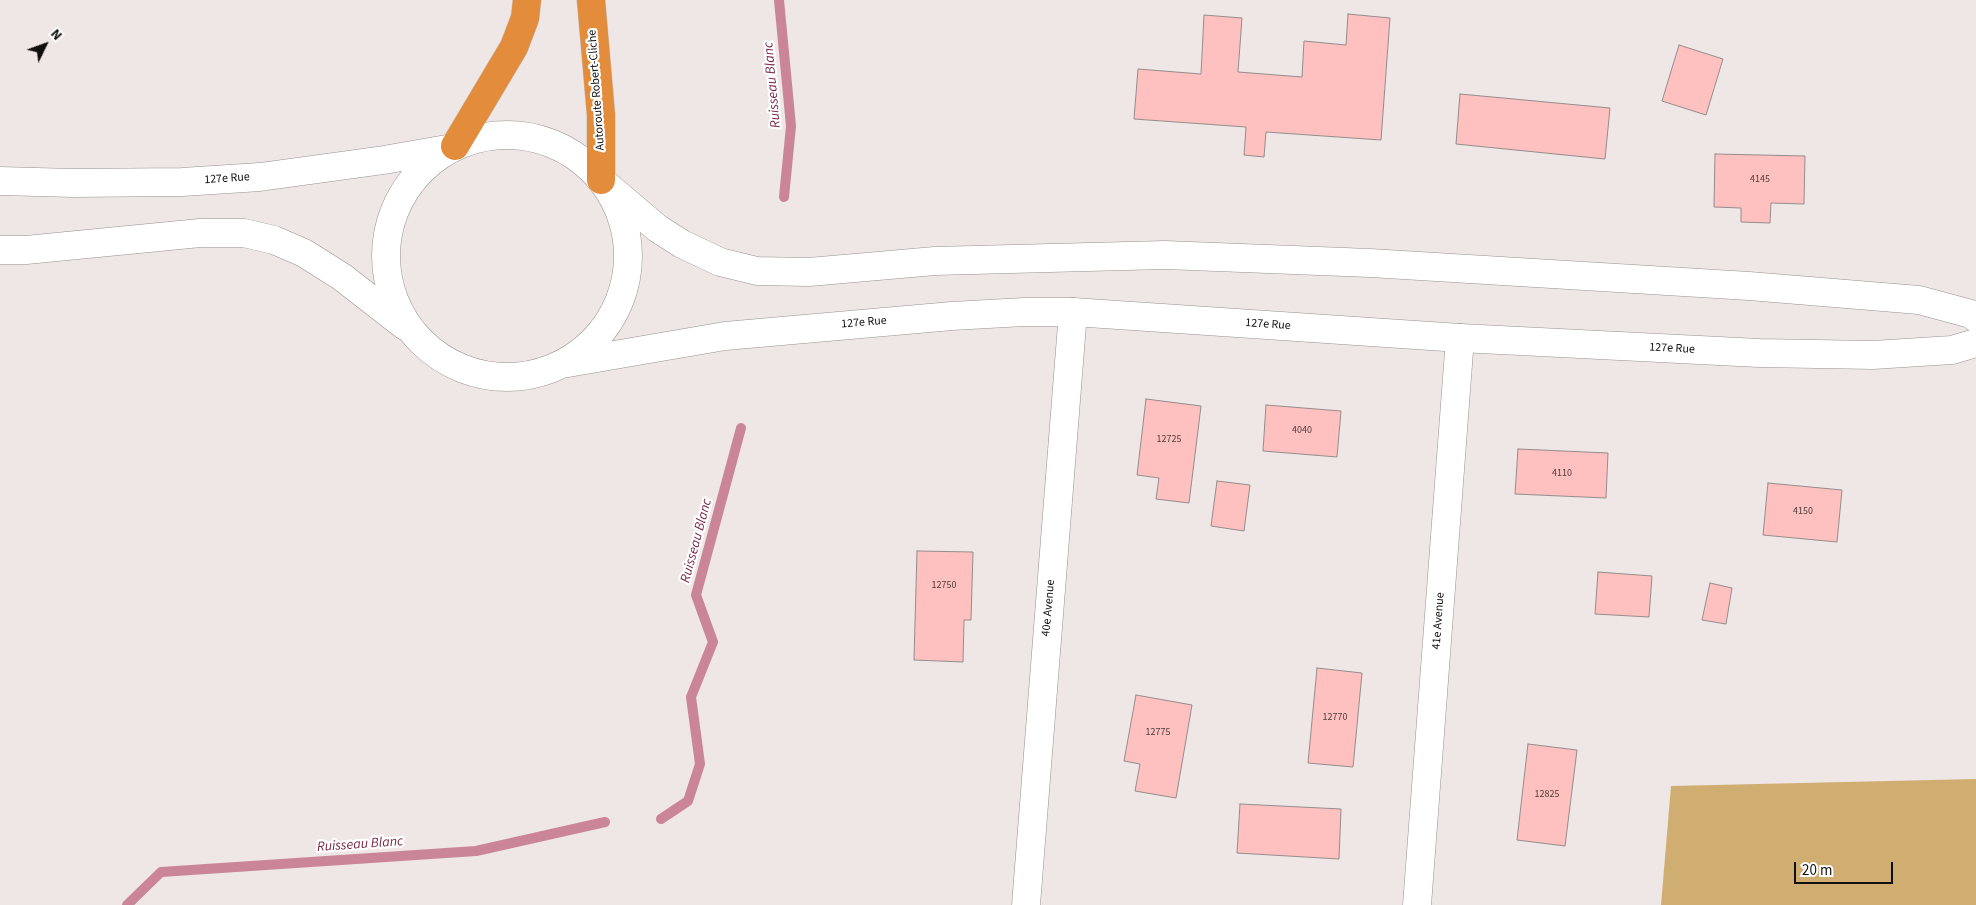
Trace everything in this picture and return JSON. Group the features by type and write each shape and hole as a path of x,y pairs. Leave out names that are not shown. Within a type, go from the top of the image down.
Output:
{"highway":[{"path":"453,147 514,47 526,18 528,0"},
{"name":"Autoroute Robert-Cliche","path":"590,0 601,115 603,181"}],"main road":[{"path":"415,334 400,311 390,286 386,259 388,232 396,207 410,183 428,163 453,147 481,137 507,134 534,138 560,146 582,161 657,228 682,244 720,262 757,271 808,272 935,261 1165,255 1370,263 1749,286 1919,300 1971,314 1976,318"},
{"name":"127e Rue","path":"0,180 73,183 162,182 260,177 384,160 453,147"},
{"path":"0,250 26,250 200,232 244,233 274,240 304,253 342,277 415,334 438,355 466,370 497,376 528,375 562,364 591,344 612,316 625,284 628,248 621,214 603,181"},
{"name":"127e Rue","path":"562,364 734,335 952,316 1024,312 1072,312 1460,338 1759,353 1873,355 1952,350 1976,343"},
{"name":"40e Avenue","path":"1026,905 1072,312"},
{"name":"41e Avenue","path":"1417,905 1460,338"}],"shaded area":[{"path":"1976,779 1976,905 1661,905 1671,786"}],"building":[{"path":"1348,14 1390,18 1381,140 1266,132 1264,157 1244,155 1246,127 1134,119 1138,69 1201,74 1204,15 1242,18 1238,72 1302,77 1304,41 1346,45"},
{"path":"1679,45 1723,59 1706,115 1662,101"},
{"path":"1460,94 1610,108 1605,159 1456,144"},
{"path":"1715,154 1805,156 1804,204 1771,203 1770,223 1741,222 1741,208 1714,207"},
{"path":"1146,399 1201,406 1189,503 1156,499 1159,478 1137,475"},
{"path":"1266,405 1341,411 1337,457 1263,451"},
{"path":"1518,449 1608,453 1606,498 1515,494"},
{"path":"1217,481 1250,485 1244,531 1211,526"},
{"path":"1768,483 1842,490 1837,542 1763,535"},
{"path":"917,551 973,552 971,620 964,620 963,662 914,660"},
{"path":"1598,572 1652,576 1649,617 1595,614"},
{"path":"1710,583 1732,588 1726,624 1702,620"},
{"path":"1317,668 1362,673 1353,767 1308,763"},
{"path":"1136,695 1192,705 1176,798 1135,791 1140,764 1124,761"},
{"path":"1528,744 1577,750 1565,846 1517,840"},
{"path":"1240,804 1341,809 1339,859 1237,853"}],"waterway":[{"name":"Ruisseau Blanc","path":"779,0 791,126 784,197"},
{"name":"Ruisseau Blanc","path":"661,819 688,801 700,764 691,697 713,642 696,595 741,428"},
{"name":"Ruisseau Blanc","path":"127,905 161,872 476,851 605,822"}]}
